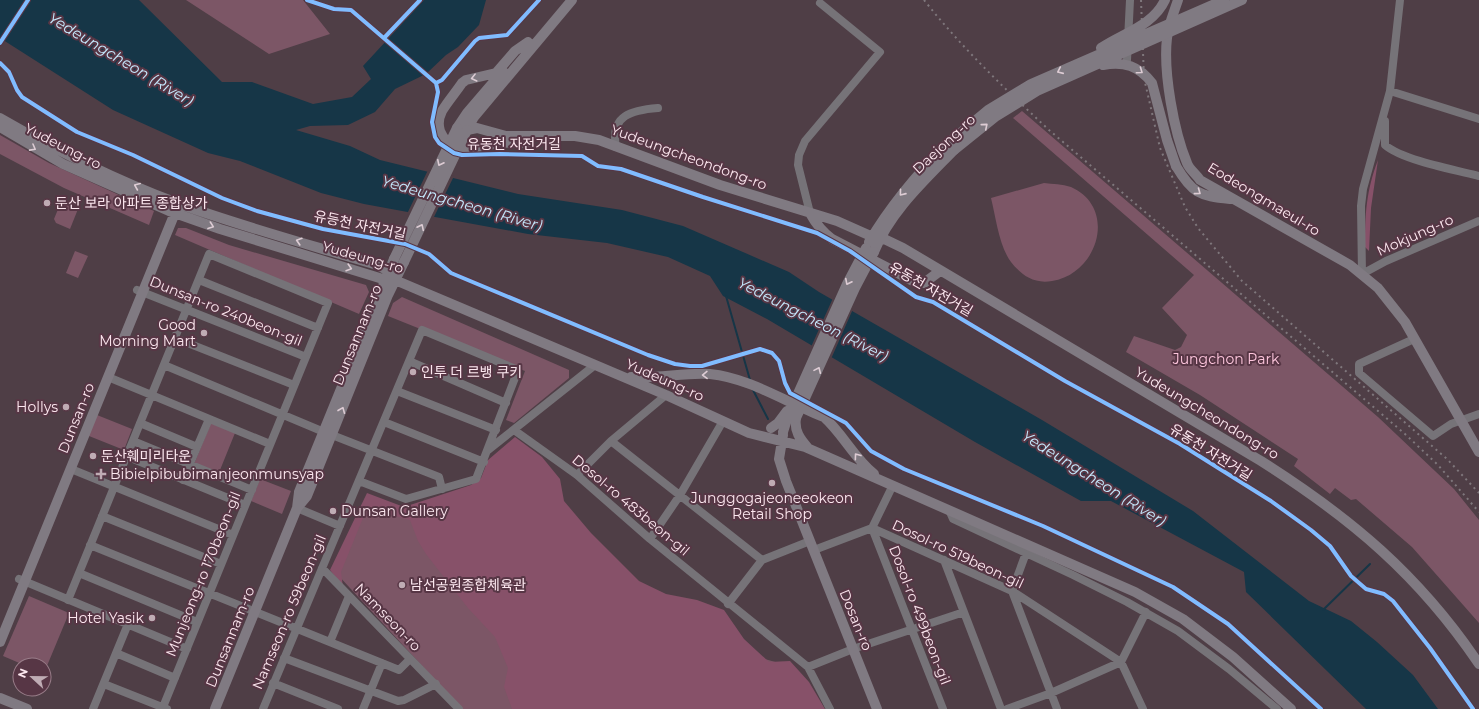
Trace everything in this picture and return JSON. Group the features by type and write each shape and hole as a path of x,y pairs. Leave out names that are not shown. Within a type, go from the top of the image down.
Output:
{"main road":[{"path":"462,129 467,113 528,42 565,3 577,0"},
{"path":"1088,63 1117,38 1138,28 1156,14 1165,0"},
{"name":"Eodeongmaeul-ro","path":"1178,0 1166,38 1167,64 1171,101 1180,143 1187,164 1200,180 1350,265 1378,288 1405,322 1479,452"},
{"path":"1173,17 1212,0"},
{"name":"Daejong-ro","path":"782,437 796,418 889,209 916,176 951,147 1001,113 1037,91 1088,63 1224,0"},
{"name":"Daejong-ro","path":"1088,63 1242,0"},
{"path":"1166,38 1246,0"},
{"path":"462,129 474,117 565,3"},
{"path":"528,42 515,51 496,73 466,80 462,83 442,111 439,119 439,128 443,138 452,146 468,148 502,143 556,142 569,136"},
{"path":"1088,63 1125,64 1133,66 1147,76 1152,83 1156,95 1164,132 1176,166 1183,178 1205,197 1232,199"},
{"path":"482,107 480,120 491,132"},
{"name":"Yudeung-ro","path":"0,118 81,162 220,229 390,277 666,395 749,433 782,437 1135,592 1183,619 1234,657 1291,709"},
{"name":"Yudeung-ro","path":"0,128 63,164 174,207"},
{"name":"Yudeungcheondong-ro","path":"462,129 476,128 506,136 569,136 599,140 720,185 837,221 903,248 1261,461 1322,501 1376,543 1422,589 1479,664"},
{"name":"Dunsannam-ro","path":"215,709 297,508 307,496 328,433 390,277 462,129"},
{"name":"Dunsan-ro","path":"0,642 22,581 174,207"},
{"path":"810,213 815,223 832,239 915,282 924,283 940,271"},
{"name":"Daejong-ro","path":"782,437 788,416 847,284 870,250"},
{"name":"Dunsan-ro","path":"0,626 22,581 71,469 108,377 140,291"},
{"path":"621,376 648,378 708,374 731,377 763,390 824,417 836,428 862,464 889,485"},
{"path":"749,433 771,428 778,423 801,387"},
{"path":"796,418 795,425 800,439 808,448"},
{"name":"Dosan-ro","path":"782,437 779,459 877,709"},
{"path":"0,698 27,709"}],"street":[{"path":"1127,60 1130,0"},
{"path":"1362,274 1361,206 1364,189 1390,90 1400,0"},
{"path":"810,213 798,165 799,155 805,141 880,52 820,3"},
{"path":"1390,90 1479,119"},
{"path":"616,147 614,137 621,120 628,113 639,109 658,108"},
{"path":"1384,115 1385,145 1390,150 1432,164 1479,176"},
{"name":"Mokjung-ro","path":"1362,274 1386,260 1479,221"},
{"name":"Munjeong-ro 170beon-gil","path":"68,600 209,254 328,303 209,593 175,678 165,708"},
{"path":"199,280 318,328"},
{"name":"Dunsan-ro 240beon-gil","path":"140,291 306,357"},
{"name":"Namseon-ro 59beon-gil","path":"263,709 422,330 518,370 506,403"},
{"path":"175,338 294,385"},
{"path":"1414,339 1359,364 1359,373 1433,436 1451,424 1461,422 1479,414"},
{"path":"359,481 406,499 476,478 484,462 506,403 409,361"},
{"path":"164,365 371,451 439,477 442,489"},
{"path":"488,450 595,365"},
{"path":"108,377 270,444"},
{"path":"396,391 496,430"},
{"path":"577,475 611,441 666,395"},
{"path":"184,480 209,419"},
{"path":"650,539 680,495 723,421"},
{"path":"384,422 484,462"},
{"path":"140,423 197,447"},
{"name":"Dosol-ro 483beon-gil","path":"514,430 577,475 650,539 728,604 808,667 830,709"},
{"path":"133,441 252,490"},
{"path":"611,441 762,560"},
{"path":"126,456 245,505"},
{"path":"71,469 233,535"},
{"path":"872,528 889,485"},
{"path":"297,508 340,526"},
{"path":"949,510 953,519 1073,575 1146,612 1178,631 1276,709"},
{"path":"102,516 221,564"},
{"name":"Dosol-ro 519beon-gil","path":"812,546 872,528 1012,591 1121,662"},
{"name":"Dosol-ro 499beon-gil","path":"872,528 943,709"},
{"path":"90,545 399,670 410,659"},
{"path":"728,604 762,560 812,546"},
{"path":"1026,553 1012,591 1058,709"},
{"path":"944,560 1001,709"},
{"name":"Namseon-ro","path":"322,568 460,709"},
{"path":"79,573 198,622"},
{"path":"22,581 187,649"},
{"path":"330,642 349,596"},
{"path":"808,667 912,628 964,612"},
{"path":"1007,709 1051,693 1121,662 1146,612"},
{"path":"93,709 128,624"},
{"name":"Munjeong-ro 170beon-gil","path":"116,653 175,678"},
{"path":"284,658 398,701 404,700 436,684"},
{"path":"1121,662 1143,709"},
{"path":"363,709 382,663"},
{"path":"274,683 338,709"},
{"path":"104,684 165,708"}],"green space":[{"path":"186,0 303,0 330,34 269,54"},
{"name":"Jungchon Park","path":"1022,111 1378,417 1454,489 1479,520 1479,623 1412,547 1356,499 1351,500 1335,488 1330,494 1294,466 1298,459 1200,395 1126,352 1134,336 1175,350 1181,347 1187,335 1162,308 1194,275 1013,118"},
{"path":"0,135 49,163 154,211 149,225 64,188 0,154"},
{"path":"1044,183 1071,187 1086,197 1094,210 1098,224 1096,239 1091,254 1081,266 1068,276 1046,282 1029,278 1011,262 1001,240 991,198"},
{"path":"61,202 78,209 70,229 56,223 54,219"},
{"path":"178,228 186,228 229,245 366,285 369,292 359,314 175,235"},
{"path":"75,251 88,256 78,278 66,273"},
{"path":"402,297 569,370 569,378 514,423 506,420 525,371 388,316 393,303"},
{"path":"92,413 132,429 124,450 84,434"},
{"path":"211,423 235,433 218,475 194,464"},
{"path":"260,479 291,491 282,514 251,501"},
{"path":"556,497 614,572 761,658 779,663 819,709 462,709 337,574 367,502 401,517"},
{"path":"29,596 69,613 51,657 12,657 12,660 3,656"}],"shaded area":[{"path":"1378,160 1371,208 1369,251 1365,247 1365,224 1371,182"},
{"path":"515,437 542,457 560,479 564,501 591,533 639,581 666,594 697,600 724,610 744,639 769,662 790,661 809,682 825,709 512,709 504,687 508,668 495,637 468,608 426,554 418,541 410,520 367,508 341,572 343,587 330,570 367,493 404,507 471,485 481,478 488,460"}],"water":[{"name":"Yedeungcheon (River)","path":"0,0 139,0 222,82 252,82 313,104 352,97 371,79 363,66 424,0 486,0 479,25 458,47 446,55 426,74 395,89 375,112 348,125 310,126 296,130 350,146 380,160 518,194 622,210 683,226 789,272 819,292 1042,420 1193,511 1309,601 1351,621 1377,642 1413,675 1438,709 1366,709 1246,592 1244,572 1111,501 1081,501 975,442 767,319 723,296 710,276 668,257 607,243 528,234 364,204 321,193 240,161 208,153 113,110 0,38"}],"pier":[{"path":"428,170 454,176 433,219 407,214"},
{"path":"833,298 853,309 831,359 811,347"}],"waterway":[{"path":"726,296 750,380"},
{"path":"753,390 768,419"},
{"path":"1323,610 1370,564"}],"railway":[{"path":"924,0 953,35 1000,84 1049,130 1405,434 1438,465 1479,512"},
{"path":"1141,0 1144,78 1160,148 1185,207 1198,228 1242,281 1447,459 1479,493"}],"cycle path":[{"path":"0,43 28,0"},
{"name":"유동천 자전거길","path":"307,0 334,9 351,10 436,83 438,92 432,122 435,137 439,143 454,153 462,155 500,154 582,156 598,166 621,169 817,233 850,251 916,297 933,302 1065,381 1180,444 1271,501 1311,530 1330,546 1351,576 1366,589 1384,594 1393,601 1430,648 1473,709"},
{"path":"384,38 420,0"},
{"path":"436,83 442,80 475,41 479,38 507,35 539,0"},
{"name":"유등천 자전거길","path":"0,63 9,72 17,90 22,97 77,132 133,155 222,198 257,211 323,229 405,244 429,254 451,273 648,355 675,364 702,366 760,349 772,353 779,361 785,383 790,393 846,423 871,451 904,469 1043,526 1173,587 1228,624 1321,709"}],"place":[{"name":"둔산 보라 아파트 종합상가","path":"47,203"},
{"name":"Good Morning Mart","path":"204,333"},
{"name":"인투 더 르뱅 쿠키","path":"413,372"},
{"name":"Hollys","path":"66,407"},
{"name":"둔산훼미리타운","path":"93,456"},
{"name":"Bibielpibubimanjeonmunsyap","path":"101,474"},
{"name":"Junggogajeoneeokeon Retail Shop","path":"772,483"},
{"name":"Dunsan Gallery","path":"333,511"},
{"name":"남선공원종합체육관","path":"402,585"},
{"name":"Hotel Yasik","path":"152,618"}]}
